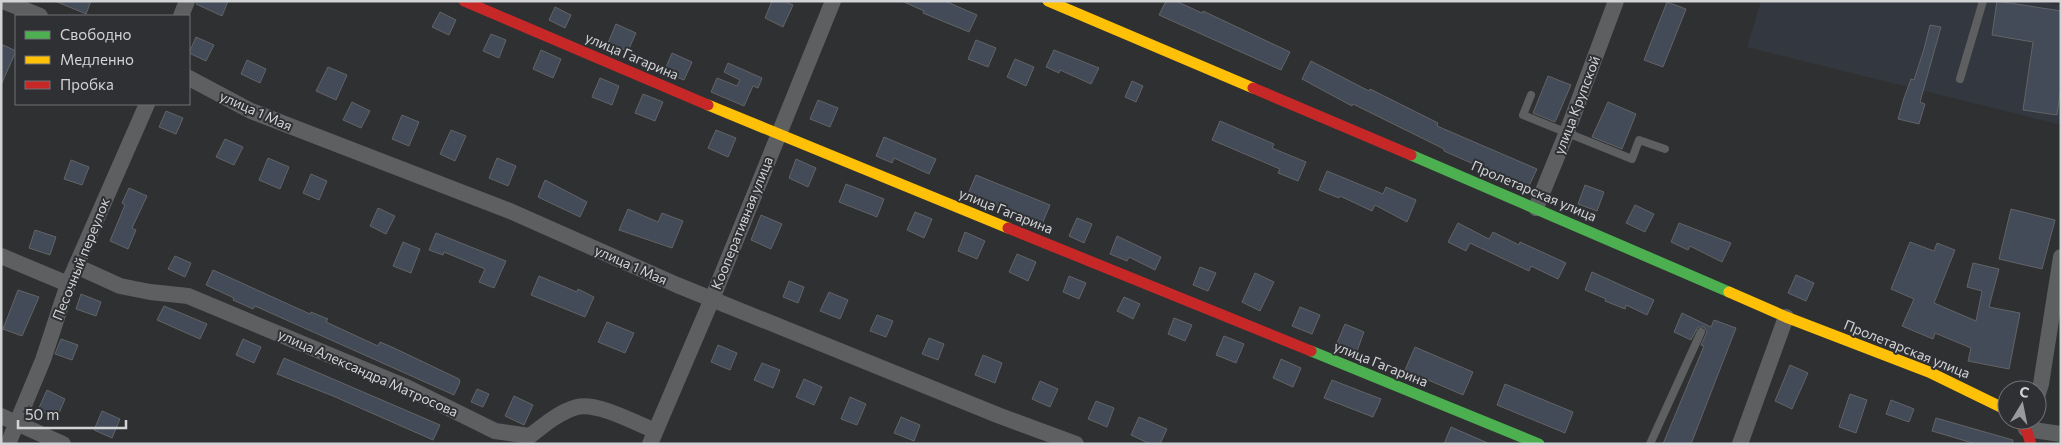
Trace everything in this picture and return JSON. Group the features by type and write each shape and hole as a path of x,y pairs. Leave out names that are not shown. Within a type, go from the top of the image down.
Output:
{"street":[{"path":"3,1 38,15"},
{"path":"180,15 187,1"},
{"name":"улица Гагарина","path":"464,1 778,135 1539,444"},
{"name":"Кооперативная улица","path":"653,437 712,299 833,1"},
{"name":"Пролетарская улица","path":"1048,1 1536,208 1786,317 1929,372 1997,405"},
{"name":"улица Крупской","path":"1536,208 1567,132 1616,1"},
{"name":"улица 1 Мая","path":"190,79 251,111 510,211 712,299 1000,416 1076,444"},
{"name":"Песочный переулок","path":"8,444 8,419 43,360 68,284 147,105"},
{"path":"1,256 68,284"},
{"path":"2042,380 2061,257"},
{"name":"улица Александра Матросова","path":"76,266 120,286 150,292 188,296 406,387 495,431 530,436 550,420 578,407 604,410 653,437"},
{"path":"1740,444 1759,415 1786,317"},
{"path":"8,419 63,444"},
{"path":"2038,430 2061,434"}],"lane":[{"path":"1960,79 1983,1"},
{"path":"1531,95 1523,115 1632,159 1639,140 1665,149"},
{"path":"1650,444 1701,332"}],"shaded area":[{"path":"1761,1 2038,1 2061,5 2061,125 1747,47"}],"building":[{"path":"55,1 91,1 86,14"},
{"path":"197,1 228,1 222,16 196,4"},
{"path":"772,1 784,1 793,5 783,27 765,18"},
{"path":"902,1 945,1 977,15 969,32 923,13 924,11"},
{"path":"1166,1 1176,1 1202,13 1203,11 1290,52 1281,70 1159,15"},
{"path":"1997,1 2061,11 2061,87 2057,115 2023,110 2033,42 1992,35"},
{"path":"1667,2 1686,9 1663,67 1644,60"},
{"path":"555,7 571,15 565,28 549,20"},
{"path":"440,12 456,20 449,35 432,27"},
{"path":"616,24 636,33 628,51 608,43"},
{"path":"1930,25 1941,27 1920,102 1925,104 1919,124 1898,119 1911,79 1914,80"},
{"path":"491,34 506,40 499,58 483,51"},
{"path":"196,37 214,45 206,61 190,53"},
{"path":"976,40 996,48 988,67 968,59"},
{"path":"1,44 15,51 15,53 1,85"},
{"path":"541,50 561,59 553,78 533,69"},
{"path":"1054,50 1099,68 1091,84 1060,70 1059,73 1046,67"},
{"path":"672,53 692,62 684,80 664,72"},
{"path":"1015,59 1034,67 1026,86 1007,77"},
{"path":"247,60 266,69 260,83 241,74"},
{"path":"1311,61 1369,91 1370,89 1438,123 1437,126 1537,169 1528,188 1444,151 1444,149 1353,104 1352,106 1302,79"},
{"path":"728,63 762,78 758,88 753,86 744,106 711,92 717,78 737,86 740,80 724,72"},
{"path":"328,67 347,75 336,100 316,91"},
{"path":"1548,76 1571,85 1555,122 1533,113"},
{"path":"600,78 619,86 612,105 592,97"},
{"path":"1132,81 1143,86 1136,102 1125,97"},
{"path":"643,94 663,102 655,121 635,113"},
{"path":"818,100 838,108 830,127 810,119"},
{"path":"352,102 370,111 361,128 343,120"},
{"path":"1608,102 1636,114 1622,149 1592,137"},
{"path":"166,111 183,118 176,134 159,127"},
{"path":"402,115 419,122 409,146 392,139"},
{"path":"1220,121 1274,144 1272,148 1306,162 1298,181 1278,173 1280,169 1212,140"},
{"path":"451,130 466,136 455,161 440,154"},
{"path":"716,130 736,138 728,157 708,148"},
{"path":"884,137 936,159 929,174 894,158 892,163 876,156"},
{"path":"225,139 243,147 234,165 216,157"},
{"path":"268,158 289,167 280,189 259,180"},
{"path":"497,158 516,166 508,186 489,178"},
{"path":"796,159 816,168 808,187 789,178"},
{"path":"71,160 89,167 82,185 64,179"},
{"path":"1327,171 1383,194 1386,187 1416,200 1407,222 1375,205 1372,211 1340,196 1339,198 1319,190"},
{"path":"311,174 327,181 319,200 303,193"},
{"path":"976,175 1050,205 1042,224 968,194"},
{"path":"545,180 587,202 580,217 538,197"},
{"path":"846,184 884,199 877,217 839,202"},
{"path":"1585,185 1604,192 1597,211 1578,204"},
{"path":"129,188 147,196 132,228 136,230 128,249 110,241 125,205 122,203"},
{"path":"1635,205 1654,214 1645,232 1626,223"},
{"path":"378,208 395,216 386,234 370,226"},
{"path":"628,209 658,222 662,213 683,221 672,248 619,230"},
{"path":"2011,209 2055,220 2042,269 1999,259"},
{"path":"915,212 932,219 924,238 907,230"},
{"path":"761,215 782,224 771,249 751,240"},
{"path":"1077,218 1092,224 1084,243 1069,236"},
{"path":"1458,223 1489,239 1493,232 1519,245 1520,242 1566,263 1558,279 1531,266 1529,271 1470,243 1466,251 1448,242"},
{"path":"1679,223 1731,243 1722,262 1690,246 1688,250 1671,242"},
{"path":"35,230 56,237 50,255 29,248"},
{"path":"965,232 985,241 977,259 958,251"},
{"path":"436,233 506,261 494,288 479,282 485,269 444,252 443,255 429,250"},
{"path":"1117,236 1161,257 1155,270 1129,257 1127,261 1110,254"},
{"path":"403,242 420,249 411,273 393,266"},
{"path":"1910,242 1934,251 1937,243 1955,250 1934,303 1976,321 1982,291 1967,287 1973,263 1999,269 1989,307 2020,313 2009,369 1968,361 1971,348 1935,333 1933,339 1902,326 1914,299 1891,289"},
{"path":"1017,254 1036,262 1028,281 1009,272"},
{"path":"175,256 191,263 185,277 168,269"},
{"path":"1200,267 1216,273 1208,291 1193,285"},
{"path":"213,270 310,314 311,312 328,319 326,322 378,346 380,342 459,379 460,382 454,395 255,306 253,309 233,300 234,298 206,285"},
{"path":"1592,272 1654,300 1647,315 1626,305 1625,309 1605,301 1606,299 1585,290"},
{"path":"1255,273 1274,282 1260,311 1242,302"},
{"path":"1796,275 1814,283 1806,301 1788,293"},
{"path":"539,276 577,292 578,289 594,297 585,317 531,295"},
{"path":"1069,276 1086,283 1079,299 1063,292"},
{"path":"789,281 804,287 798,303 783,297"},
{"path":"18,290 39,297 22,336 3,329"},
{"path":"829,292 848,300 840,319 820,311"},
{"path":"81,294 101,302 96,316 76,309"},
{"path":"1124,297 1140,304 1133,319 1117,311"},
{"path":"164,306 207,324 200,339 157,320"},
{"path":"1300,307 1320,315 1312,334 1292,326"},
{"path":"1682,313 1711,327 1714,320 1736,328 1691,444 1663,444 1704,346 1701,345 1707,332 1704,327 1698,327 1691,340 1674,332"},
{"path":"877,315 893,321 886,337 870,331"},
{"path":"1174,318 1192,325 1185,341 1168,334"},
{"path":"607,322 634,333 625,353 598,342"},
{"path":"1345,324 1364,332 1357,351 1337,343"},
{"path":"1224,336 1244,344 1236,363 1216,355"},
{"path":"929,338 944,344 938,360 922,354"},
{"path":"61,339 78,345 72,360 55,354"},
{"path":"243,339 261,347 254,363 236,355"},
{"path":"718,345 737,353 730,370 711,362"},
{"path":"1415,347 1473,372 1463,395 1405,370"},
{"path":"983,355 1002,363 995,383 975,375"},
{"path":"284,358 440,425 433,440 333,396 277,374"},
{"path":"1281,359 1301,368 1293,387 1273,378"},
{"path":"762,363 780,370 773,388 754,380"},
{"path":"1790,365 1808,373 1792,409 1775,401"},
{"path":"804,379 822,387 814,405 796,397"},
{"path":"1332,380 1381,399 1373,417 1324,398"},
{"path":"1040,381 1058,389 1050,407 1032,399"},
{"path":"1505,384 1573,412 1565,433 1497,405"},
{"path":"477,389 489,394 483,407 471,402"},
{"path":"47,390 65,399 57,418 38,410"},
{"path":"1850,394 1867,400 1856,433 1839,427"},
{"path":"514,396 533,405 524,425 505,416"},
{"path":"850,397 866,404 857,425 841,419"},
{"path":"1891,400 1914,409 1909,422 1886,414"},
{"path":"1096,401 1114,408 1107,427 1088,419"},
{"path":"102,411 120,419 112,438 94,430"},
{"path":"901,417 920,425 914,441 894,433"},
{"path":"1139,417 1167,429 1160,444 1150,444 1131,435"},
{"path":"1936,418 2013,440 2012,444 1976,444 1932,431"},
{"path":"1451,427 1490,444 1444,444"}],"traffic: fast":[{"path":"1411,155 1729,292"},
{"path":"1311,351 1539,444"}],"traffic: slow":[{"path":"1048,1 1253,88"},
{"path":"708,105 1008,228"},
{"path":"1729,292 1786,317 1929,372 1997,405"}],"traffic: jam":[{"path":"464,1 708,105"},
{"path":"1253,88 1411,155"},
{"path":"1008,228 1311,351"},
{"path":"2026,430 2031,444"}]}
